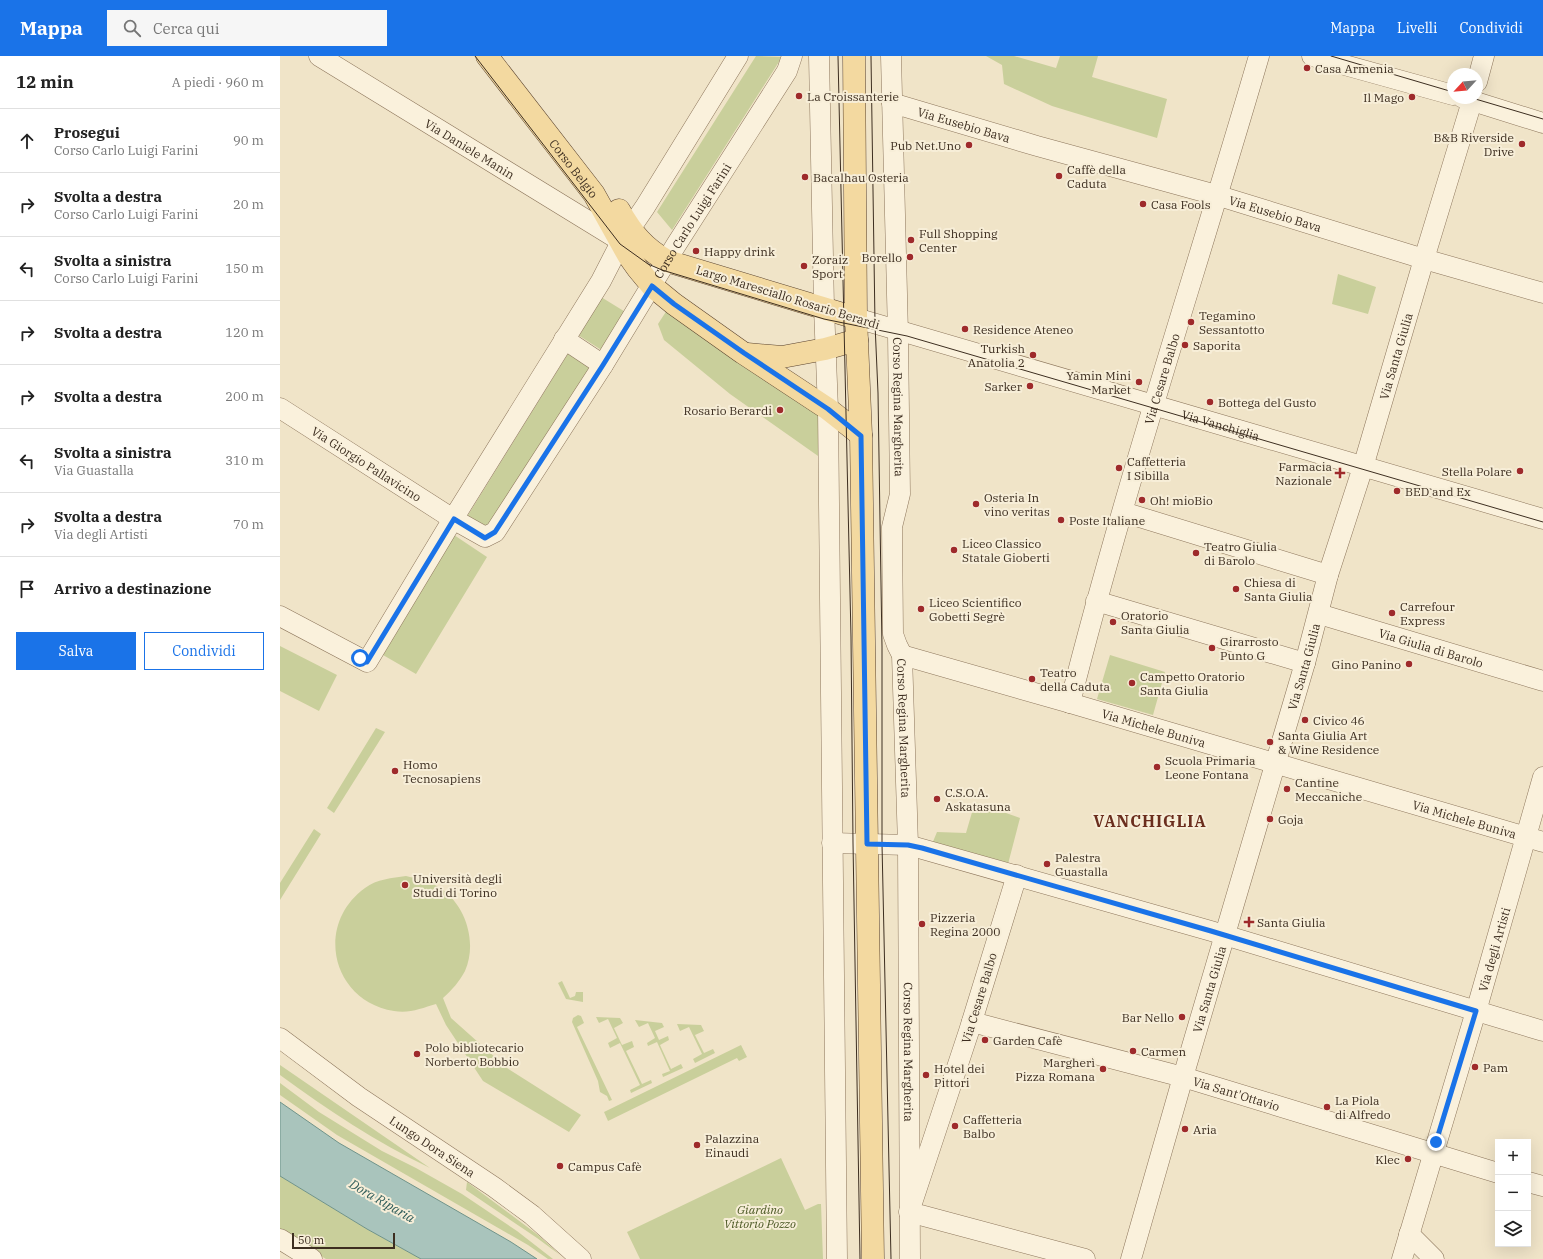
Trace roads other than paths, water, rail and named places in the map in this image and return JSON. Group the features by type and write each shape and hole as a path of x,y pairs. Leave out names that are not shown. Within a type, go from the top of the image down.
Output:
{"main road":[{"name":"Corso Belgio","path":"487,56 625,235 667,261"},
{"name":"Corso Belgio","path":"506,56 603,182 638,269 652,286"},
{"path":"854,56 856,318 861,436 873,1259"},
{"name":"Largo Maresciallo Rosario Berardi","path":"667,261 856,318"},
{"name":"Largo Maresciallo Rosario Berardi","path":"652,286 674,304 744,353 828,409 861,436"},
{"name":"Largo Maresciallo Rosario Berardi","path":"744,353 782,357 825,349 857,340"}],"street":[{"path":"280,616 367,662 601,281 625,235 645,207 738,56"},
{"path":"819,56 825,349 828,409 837,1259"},
{"name":"Corso Regina Margherita","path":"892,56 900,494 892,527 893,634 896,645 902,655 908,845 910,1259"},
{"name":"Via Cesare Balbo","path":"1070,703 1096,601 1153,405 1259,56"},
{"path":"1312,56 1447,93"},
{"name":"Via Santa Giulia","path":"1480,68 1484,56"},
{"name":"Via Daniele Manin","path":"329,58 625,235"},
{"name":"Corso Carlo Luigi Farini","path":"454,519 485,538 495,532 603,365 790,63 819,76"},
{"path":"1483,100 1543,123"},
{"name":"Via Eusebio Bava","path":"892,103 1037,146 1216,195 1424,259 1543,293"},
{"name":"Via Santa Giulia","path":"1131,1259 1319,614 1328,575 1363,467 1468,104"},
{"name":"Largo Maresciallo Rosario Berardi","path":"856,318 898,330"},
{"name":"Largo Maresciallo Rosario Berardi","path":"857,340 898,330"},
{"name":"Via Vanchiglia","path":"898,330 1543,519"},
{"path":"564,339 603,365"},
{"name":"Via Giorgio Pallavicino","path":"280,408 454,519"},
{"path":"1123,512 1328,575"},
{"path":"1096,601 1305,662"},
{"name":"Via Giulia di Barolo","path":"1319,614 1543,681"},
{"name":"Via Michele Buniva","path":"902,655 1534,839"},
{"name":"Via degli Artisti","path":"1402,1259 1432,1154 1476,1011 1534,839 1543,777"},
{"path":"832,844 908,845 1225,935 1543,1031"},
{"name":"Via Cesare Balbo","path":"909,1212 972,1022 1017,875"},
{"name":"Via Sant'Ottavio","path":"972,1022 1183,1077 1495,1172"},
{"name":"Lungo Dora Siena","path":"280,1038 359,1097 494,1187 532,1215 581,1259"},
{"path":"1531,1183 1543,1186"},
{"path":"909,1212 1085,1259"},
{"path":"1409,1234 1434,1259"},
{"path":"280,1239 312,1259"}],"water":[{"name":"Dora Riparia","path":"280,1102 339,1143 511,1242 537,1259 421,1259 367,1229 280,1176"}],"tram line":[{"path":"475,56 620,244 648,264 662,270 824,319 907,336 1543,522"},
{"path":"838,56 851,637 860,1259"},
{"path":"871,56 882,647 882,844 891,1259"},
{"path":"1331,56 1447,90"},
{"path":"1483,101 1543,119"}],"place":[{"name":"Casa Armenia","path":"1307,68"},
{"name":"La Croissanterie","path":"799,96"},
{"name":"Il Mago","path":"1412,97"},
{"name":"B&B Riverside Drive","path":"1522,144"},
{"name":"Pub Net.Uno","path":"969,145"},
{"name":"Caffè della Caduta","path":"1059,176"},
{"name":"Bacalhau Osteria","path":"805,177"},
{"name":"Casa Fools","path":"1143,204"},
{"name":"Full Shopping Center","path":"911,240"},
{"name":"Happy drink","path":"696,251"},
{"name":"Borello","path":"910,257"},
{"name":"Zoraiz Sport","path":"804,266"},
{"name":"Tegamino Sessantotto","path":"1191,322"},
{"name":"Residence Ateneo","path":"965,329"},
{"name":"Saporita","path":"1185,345"},
{"name":"Turkish Anatolia 2","path":"1033,355"},
{"name":"Yamin Mini Market","path":"1139,382"},
{"name":"Sarker","path":"1030,386"},
{"name":"Bottega del Gusto","path":"1210,402"},
{"name":"Rosario Berardi","path":"780,410"},
{"name":"Caffetteria I Sibilla","path":"1119,468"},
{"name":"Stella Polare","path":"1520,471"},
{"name":"Farmacia Nazionale","path":"1340,473"},
{"name":"BED and Ex","path":"1397,491"},
{"name":"Oh! mioBio","path":"1142,500"},
{"name":"Osteria In vino veritas","path":"976,504"},
{"name":"Poste Italiane","path":"1061,520"},
{"name":"Liceo Classico Statale Gioberti","path":"954,550"},
{"name":"Teatro Giulia di Barolo","path":"1196,553"},
{"name":"Chiesa di Santa Giulia","path":"1236,589"},
{"name":"Liceo Scientifico Gobetti Segrè","path":"921,609"},
{"name":"Carrefour Express","path":"1392,613"},
{"name":"Oratorio Santa Giulia","path":"1113,622"},
{"name":"Girarrosto Punto G","path":"1212,648"},
{"name":"Gino Panino","path":"1409,664"},
{"name":"Teatro della Caduta","path":"1032,679"},
{"name":"Campetto Oratorio Santa Giulia","path":"1132,683"},
{"name":"Civico 46","path":"1305,720"},
{"name":"Santa Giulia Art & Wine Residence","path":"1270,742"},
{"name":"Scuola Primaria Leone Fontana","path":"1157,767"},
{"name":"Homo Tecnosapiens","path":"395,771"},
{"name":"Cantine Meccaniche","path":"1287,789"},
{"name":"C.S.O.A. Askatasuna","path":"937,799"},
{"name":"Goja","path":"1270,819"},
{"name":"Palestra Guastalla","path":"1047,864"},
{"name":"Università degli Studi di Torino","path":"405,885"},
{"name":"Santa Giulia","path":"1249,922"},
{"name":"Pizzeria Regina 2000","path":"922,924"},
{"name":"Bar Nello","path":"1182,1017"},
{"name":"Garden Cafè","path":"985,1040"},
{"name":"Carmen","path":"1133,1051"},
{"name":"Polo bibliotecario Norberto Bobbio","path":"417,1054"},
{"name":"Pam","path":"1475,1067"},
{"name":"Margherì Pizza Romana","path":"1103,1069"},
{"name":"Hotel dei Pittori","path":"926,1075"},
{"name":"La Piola di Alfredo","path":"1327,1107"},
{"name":"Caffetteria Balbo","path":"955,1126"},
{"name":"Aria","path":"1185,1129"},
{"name":"Palazzina Einaudi","path":"697,1145"},
{"name":"Klec","path":"1408,1159"},
{"name":"Campus Cafè","path":"560,1166"}],"district":[{"name":"VANCHIGLIA","path":"1150,821"}],"park label":[{"name":"Giardino Vittorio Pozzo","path":"760,1216"}]}
